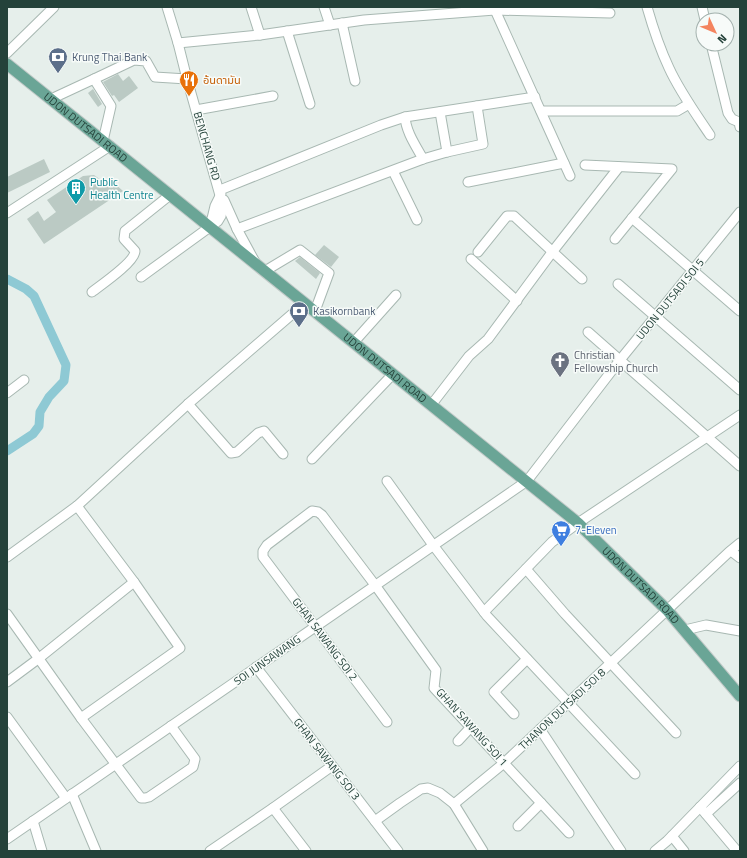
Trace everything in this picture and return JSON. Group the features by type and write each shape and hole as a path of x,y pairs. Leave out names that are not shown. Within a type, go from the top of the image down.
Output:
{"main road":[{"name":"UDON DUTSADI ROAD","path":"7,64 432,404 578,523 667,610 740,696"}],"street":[{"path":"7,53 54,7"},
{"name":"BENCHANG RD","path":"141,277 218,221 221,216 223,206 178,42 166,7"},
{"path":"251,7 260,35"},
{"path":"324,7 330,25"},
{"path":"647,7 654,32 670,70 710,135"},
{"path":"178,42 260,35 364,20 461,10 544,9 610,13"},
{"path":"495,10 570,176"},
{"path":"342,23 355,81"},
{"path":"287,31 310,104"},
{"path":"713,52 728,113 732,119 740,124"},
{"path":"51,99 134,60 146,61 155,77 187,79"},
{"path":"7,213 106,144 111,106 94,79"},
{"path":"196,110 273,96"},
{"path":"220,192 381,125 405,117 535,97"},
{"path":"541,111 677,111 690,104"},
{"path":"237,229 423,159 483,144 477,106"},
{"path":"440,112 447,152"},
{"path":"405,117 405,124 423,159"},
{"path":"468,182 564,163"},
{"path":"585,165 672,169 615,239"},
{"path":"432,404 469,356 488,339 553,251 619,167"},
{"path":"393,171 417,220"},
{"name":"BENCHANG RD","path":"220,192 237,229 256,263"},
{"path":"92,292 122,268 134,256 135,251 124,239 125,231 170,195"},
{"name":"UDON DUTSADI SOI 5","path":"527,481 620,360 740,212"},
{"path":"478,252 507,216 514,216 582,279"},
{"path":"632,218 740,311"},
{"path":"265,271 300,250 329,273 315,311"},
{"path":"471,259 516,301"},
{"path":"618,284 740,390"},
{"path":"354,342 396,295"},
{"path":"7,557 77,506 188,404 305,303"},
{"path":"588,332 740,466"},
{"path":"312,459 393,374"},
{"path":"7,393 24,380"},
{"path":"188,404 231,453 237,452 258,433 264,431 283,454"},
{"path":"484,612 552,542 740,415"},
{"path":"387,481 433,546 484,612 635,774"},
{"name":"SOI JUNSAWANG","path":"7,839 527,481"},
{"path":"77,506 134,582 180,648 81,718"},
{"name":"GHAN SAWANG SOI 1","path":"263,556 262,551 267,544 312,511 318,512 375,585 436,670 434,688 569,833"},
{"name":"THANON DUTSADI SOI 8","path":"454,804 504,763 740,543"},
{"path":"731,551 740,558"},
{"name":"GHAN SAWANG SOI 2","path":"263,556 387,722"},
{"path":"526,569 565,614 612,662 676,733"},
{"path":"7,682 134,582"},
{"path":"7,614 38,659 140,798 145,798 193,767 195,759 171,726"},
{"path":"685,630 706,625 740,630"},
{"path":"514,714 494,692 527,659"},
{"name":"GHAN SAWANG SOI 3","path":"256,667 398,851"},
{"path":"7,717 69,796 96,851"},
{"path":"458,741 471,728"},
{"path":"540,729 621,851"},
{"path":"212,851 332,766"},
{"path":"703,810 740,766"},
{"path":"655,851 703,810 740,784"},
{"path":"375,821 400,802 421,789 428,788 434,790 454,804 483,851"},
{"path":"518,826 541,803"},
{"path":"273,808 306,851"},
{"path":"703,810 737,851"},
{"path":"33,821 42,851"},
{"path":"672,836 684,851"}],"building":[{"path":"118,74 123,81 129,76 138,88 119,102 114,95 112,96 103,82"},
{"path":"93,89 102,104 98,107 88,93"},
{"path":"44,159 50,172 7,193 7,177"},
{"name":"Public Health Centre","path":"94,175 105,183 113,182 123,191 44,244 27,219 38,211 44,221 56,212 47,200 83,176"},
{"path":"324,245 339,257 331,267 315,255"},
{"path":"300,257 320,273 316,279 295,261"}],"waterway":[{"path":"7,279 26,289 34,296 66,365 64,381 49,397 40,412 39,426 33,434 7,451"}],"place":[{"name":"Krung Thai Bank","path":"58,74"},
{"name":"อ้นดามัน","path":"189,97"},
{"name":"Public Health Centre","path":"76,205"},
{"name":"Kasikornbank","path":"299,328"},
{"name":"Christian Fellowship Church","path":"560,378"},
{"name":"7-Eleven","path":"561,547"}]}
